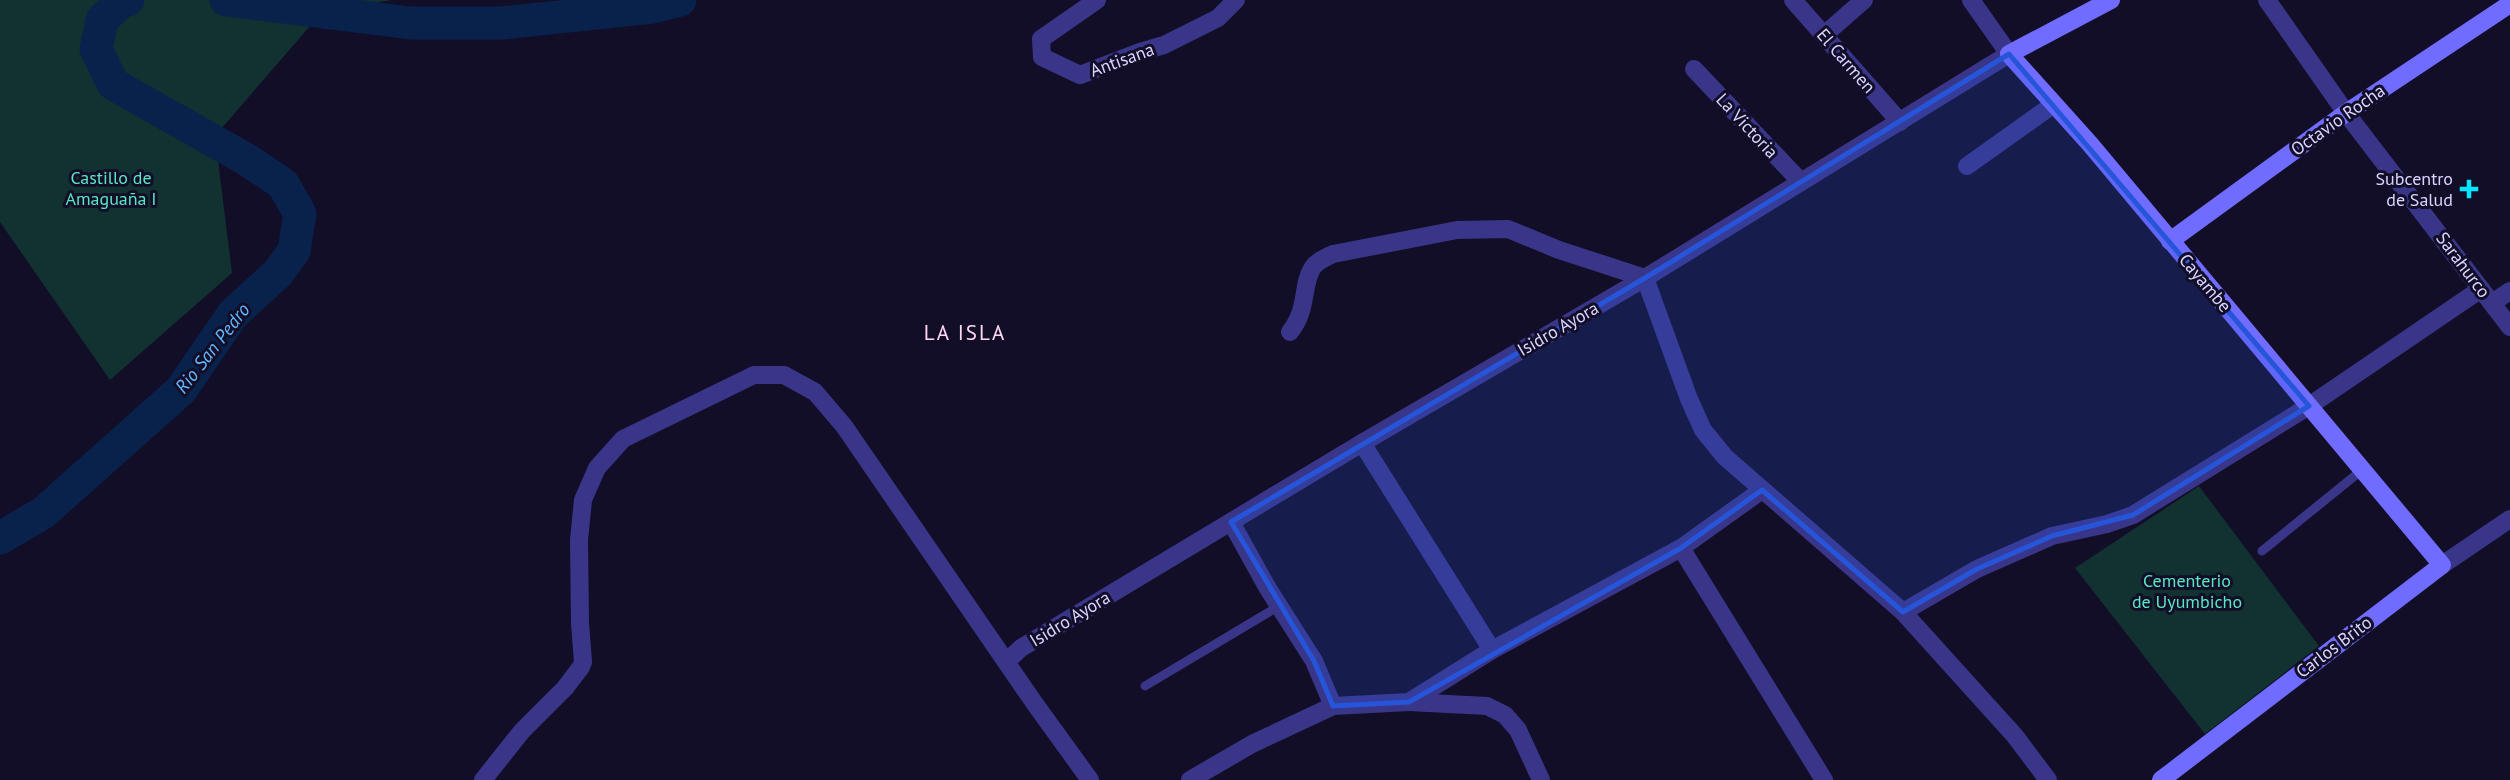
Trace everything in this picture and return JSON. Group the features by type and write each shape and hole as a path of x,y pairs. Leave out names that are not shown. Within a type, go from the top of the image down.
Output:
{"street":[{"name":"Antisana","path":"1097,0 1041,39 1042,57 1080,75 1164,45 1218,18 1236,0"},
{"name":"El Carmen","path":"1793,0 1900,122"},
{"path":"1824,35 1864,0"},
{"name":"Cayambe","path":"1970,0 2010,54 2090,144 2442,565"},
{"name":"Isidro Ayora","path":"1007,661 1021,648 1362,443 1646,278 2010,54 2111,0"},
{"name":"Sarahurco","path":"2267,0 2346,113 2510,327"},
{"name":"Octavio Rocha","path":"2170,241 2346,113 2510,4"},
{"name":"La Victoria","path":"1693,69 1801,183"},
{"path":"1967,166 2054,104"},
{"path":"1290,332 1299,321 1309,279 1318,262 1333,254 1457,230 1507,229 1559,250 1646,278 1689,399 1703,430 1725,457 1903,612 2015,736 2048,780"},
{"path":"1903,612 1977,569 2052,536 2107,524 2133,514 2486,296 2510,290"},
{"path":"484,780 522,731 565,688 583,662 579,540 583,500 597,468 623,439 754,376 784,375 815,392 844,426 1070,755 1090,780"},
{"path":"1362,443 1492,650"},
{"path":"1409,702 1492,650 1681,548 1762,490"},
{"name":"Carlos Brito","path":"2161,780 2442,565 2510,519"},
{"path":"1231,522 1314,661 1333,706"},
{"path":"1681,548 1824,780"},
{"path":"1190,780 1252,744 1333,706 1409,702 1487,706 1505,715 1518,730 1541,780"}],"lane":[{"path":"2262,551 2362,470"},
{"path":"1145,686 1279,606"}],"highlighted area":[{"path":"2009,54 2309,406 2133,515 2052,536 1977,569 1903,612 1762,490 1681,548 1409,702 1333,706 1314,661 1231,522 1645,278"}],"green space":[{"name":"Castillo de Amaguaña I","path":"0,0 392,0 323,11 215,136 232,273 110,380 0,222"},
{"name":"Cementerio de Uyumbicho","path":"2199,486 2319,646 2205,734 2075,568"}],"waterway":[{"name":"Rio San Pedro","path":"0,538 43,513 181,390 233,314 278,273 294,251 300,214 283,184 249,161 113,84 96,49 102,20 122,1 128,0"},
{"name":"Rio San Pedro","path":"226,0 411,23 502,23 653,7 680,0"}],"place":[{"name":"Subcentro de Salud","path":"2469,189"}],"district":[{"name":"LA ISLA","path":"965,333"}]}
